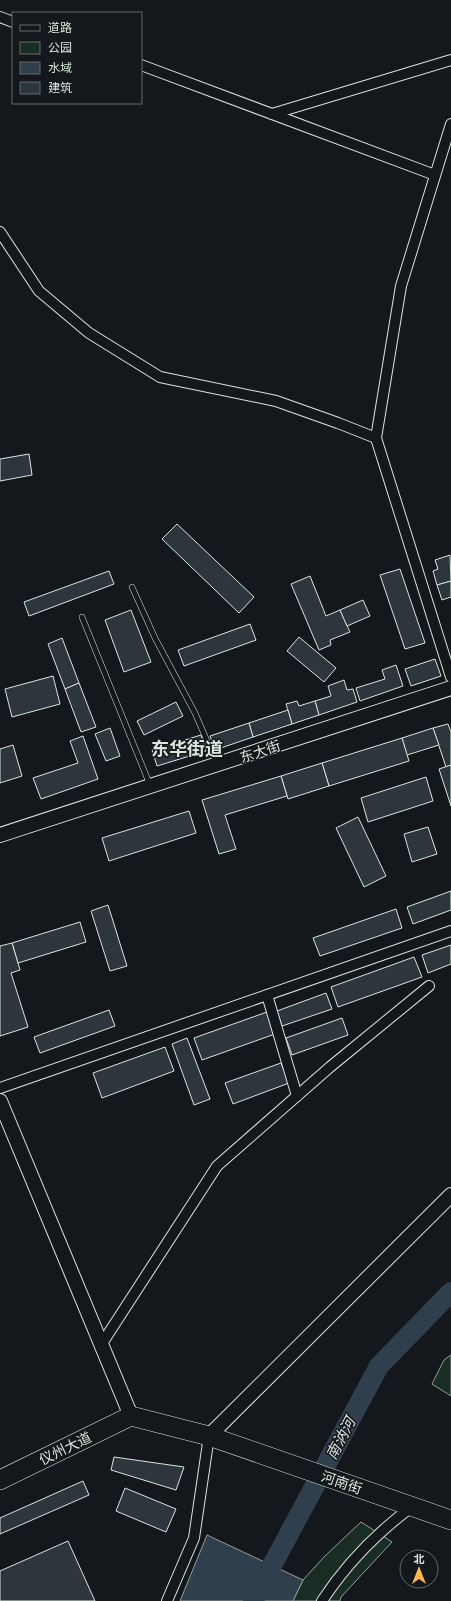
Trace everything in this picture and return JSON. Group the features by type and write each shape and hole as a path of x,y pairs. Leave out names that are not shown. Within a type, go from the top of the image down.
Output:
{"highway":[{"path":"131,1416 209,1436"},
{"name":"仪州大道","path":"0,1480 131,1416"},
{"name":"河南街","path":"209,1436 451,1520"}],"street":[{"path":"0,17 12,22"},
{"path":"272,114 451,60"},
{"path":"142,66 435,175"},
{"path":"451,124 401,286 376,438 451,677"},
{"path":"0,232 39,290 89,333 160,377 276,401 338,422 376,438"},
{"name":"东大街","path":"0,835 451,688"},
{"path":"0,1088 451,931"},
{"path":"101,1345 217,1166 429,986"},
{"path":"267,995 298,1096"},
{"path":"0,1101 131,1416"},
{"path":"167,1601 194,1538 209,1436 451,1195"},
{"path":"322,1601 334,1583 362,1549 395,1519 413,1506"}],"lane":[{"path":"132,588 155,638 195,713 217,764"},
{"path":"82,617 150,786"}],"green space":[{"path":"451,1355 451,1396 432,1384 444,1360"},
{"path":"361,1522 392,1542 341,1597 340,1601 293,1601 303,1580 325,1556"}],"water":[{"path":"207,1535 303,1580 293,1601 180,1601"}],"building":[{"path":"29,454 32,475 0,481 0,459"},
{"path":"177,524 254,597 239,613 162,539"},
{"path":"450,555 451,581 437,585 433,571 438,569 435,560"},
{"path":"400,569 425,643 405,649 380,575"},
{"path":"109,571 114,584 29,616 24,602"},
{"path":"310,576 326,616 340,610 350,632 330,640 331,645 319,650 291,584"},
{"path":"451,581 451,597 442,600 437,585"},
{"path":"363,600 370,616 347,626 340,610"},
{"path":"131,610 151,662 124,672 105,620"},
{"path":"250,624 256,640 184,666 178,650"},
{"path":"299,637 336,668 324,682 287,651"},
{"path":"62,638 79,683 65,689 48,644"},
{"path":"435,659 441,676 411,686 405,669"},
{"path":"396,665 403,686 360,701 356,688 385,679 382,670"},
{"path":"53,676 60,704 12,717 5,689"},
{"path":"344,680 347,690 353,689 357,702 319,715 315,701 331,696 328,686"},
{"path":"79,683 96,727 81,732 65,689"},
{"path":"297,701 299,706 315,701 319,715 292,724 286,704"},
{"path":"176,702 183,716 144,735 137,721"},
{"path":"288,710 292,724 253,737 249,723"},
{"path":"249,723 253,737 215,750 210,736"},
{"path":"448,724 451,732 451,765 446,767 433,728"},
{"path":"110,728 120,756 106,761 95,734"},
{"path":"433,728 439,745 407,755 402,738"},
{"path":"201,735 206,751 157,766 152,750"},
{"path":"83,736 98,779 41,799 33,778 78,763 70,741"},
{"path":"402,738 409,761 329,786 322,763"},
{"path":"13,745 22,776 0,783 0,749"},
{"path":"322,763 329,786 288,799 281,776"},
{"path":"451,765 451,806 439,769"},
{"path":"281,776 287,796 225,815 236,849 219,854 202,800"},
{"path":"426,777 433,801 368,822 361,798"},
{"path":"189,811 196,833 109,861 102,838"},
{"path":"358,817 386,876 364,887 336,828"},
{"path":"428,827 437,854 412,862 404,834"},
{"path":"451,891 451,910 413,924 407,907"},
{"path":"108,905 127,966 110,971 91,911"},
{"path":"396,909 402,928 320,956 313,938"},
{"path":"80,922 86,942 18,963 12,943"},
{"path":"12,943 20,970 11,973 28,1027 0,1036 0,946"},
{"path":"451,945 451,964 428,973 422,955"},
{"path":"414,957 422,977 338,1007 331,987"},
{"path":"326,993 332,1009 282,1026 277,1011"},
{"path":"109,1010 115,1026 40,1053 34,1037"},
{"path":"267,1012 275,1034 202,1060 194,1038"},
{"path":"342,1018 348,1035 292,1055 286,1038"},
{"path":"187,1038 210,1099 194,1105 172,1044"},
{"path":"165,1047 174,1071 102,1098 93,1073"},
{"path":"281,1063 289,1083 233,1104 225,1083"},
{"path":"114,1457 184,1467 176,1490 111,1470"},
{"path":"83,1481 89,1495 0,1534 0,1518"},
{"path":"125,1488 176,1509 166,1532 116,1511"},
{"path":"68,1541 95,1601 0,1601 0,1571"}],"waterway":[{"name":"南汭河","path":"253,1601 379,1366 451,1292"}],"district":[{"name":"东华街道","path":"187,748"}]}
